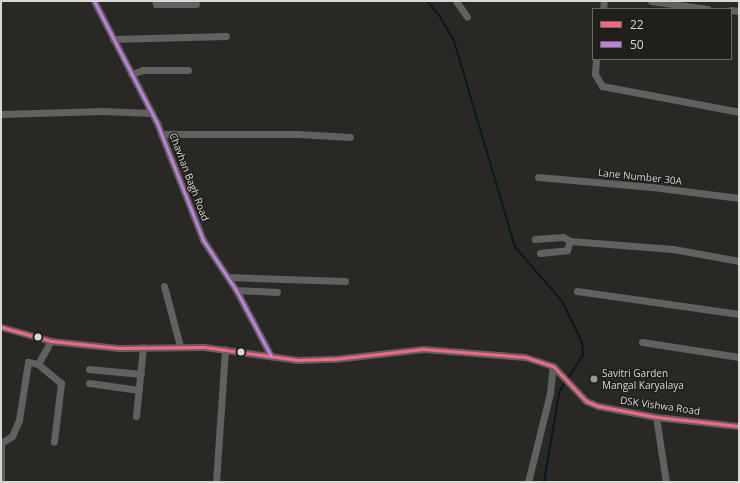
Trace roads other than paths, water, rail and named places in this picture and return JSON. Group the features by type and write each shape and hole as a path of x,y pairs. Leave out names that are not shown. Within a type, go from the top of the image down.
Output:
{"street":[{"name":"Chavhan Bagh Road","path":"94,1 152,113 203,240 236,290 271,356"},
{"path":"155,1 156,4 196,4"},
{"path":"456,1 467,17"},
{"path":"651,1 659,6 695,8"},
{"path":"113,39 226,36"},
{"path":"596,60 595,74 602,86 739,112"},
{"path":"131,74 143,70 188,70"},
{"path":"1,114 102,111 152,113"},
{"path":"161,134 298,134 350,137"},
{"name":"Lane Number 30A","path":"538,177 652,187 739,198"},
{"path":"535,239 563,237 570,241 673,249 739,261"},
{"path":"540,253 567,250 570,241"},
{"path":"228,277 345,281"},
{"path":"164,286 180,346"},
{"path":"236,290 277,292"},
{"path":"577,290 739,314"},
{"path":"1,327 51,341 119,348 180,346 225,349 298,360 334,359 423,349 525,357 555,368 528,482"},
{"path":"38,364 51,341"},
{"path":"642,342 739,356"},
{"path":"136,416 143,347"},
{"path":"216,482 225,349"},
{"path":"1,482 1,443 12,436 19,420 28,362 38,364 61,383 54,442"},
{"name":"DSK Vishwa Road","path":"555,368 586,401 598,406 656,417 739,426"},
{"path":"89,369 141,374"},
{"path":"89,383 139,390"},
{"path":"656,417 666,482"}],"waterway":[{"path":"427,1 439,15 454,41 515,247 562,301 582,342 583,355 568,378"},
{"path":"544,482 559,393 565,382"}],"place":[{"name":"Savitri Garden Mangal Karyalaya","path":"594,379"}]}
